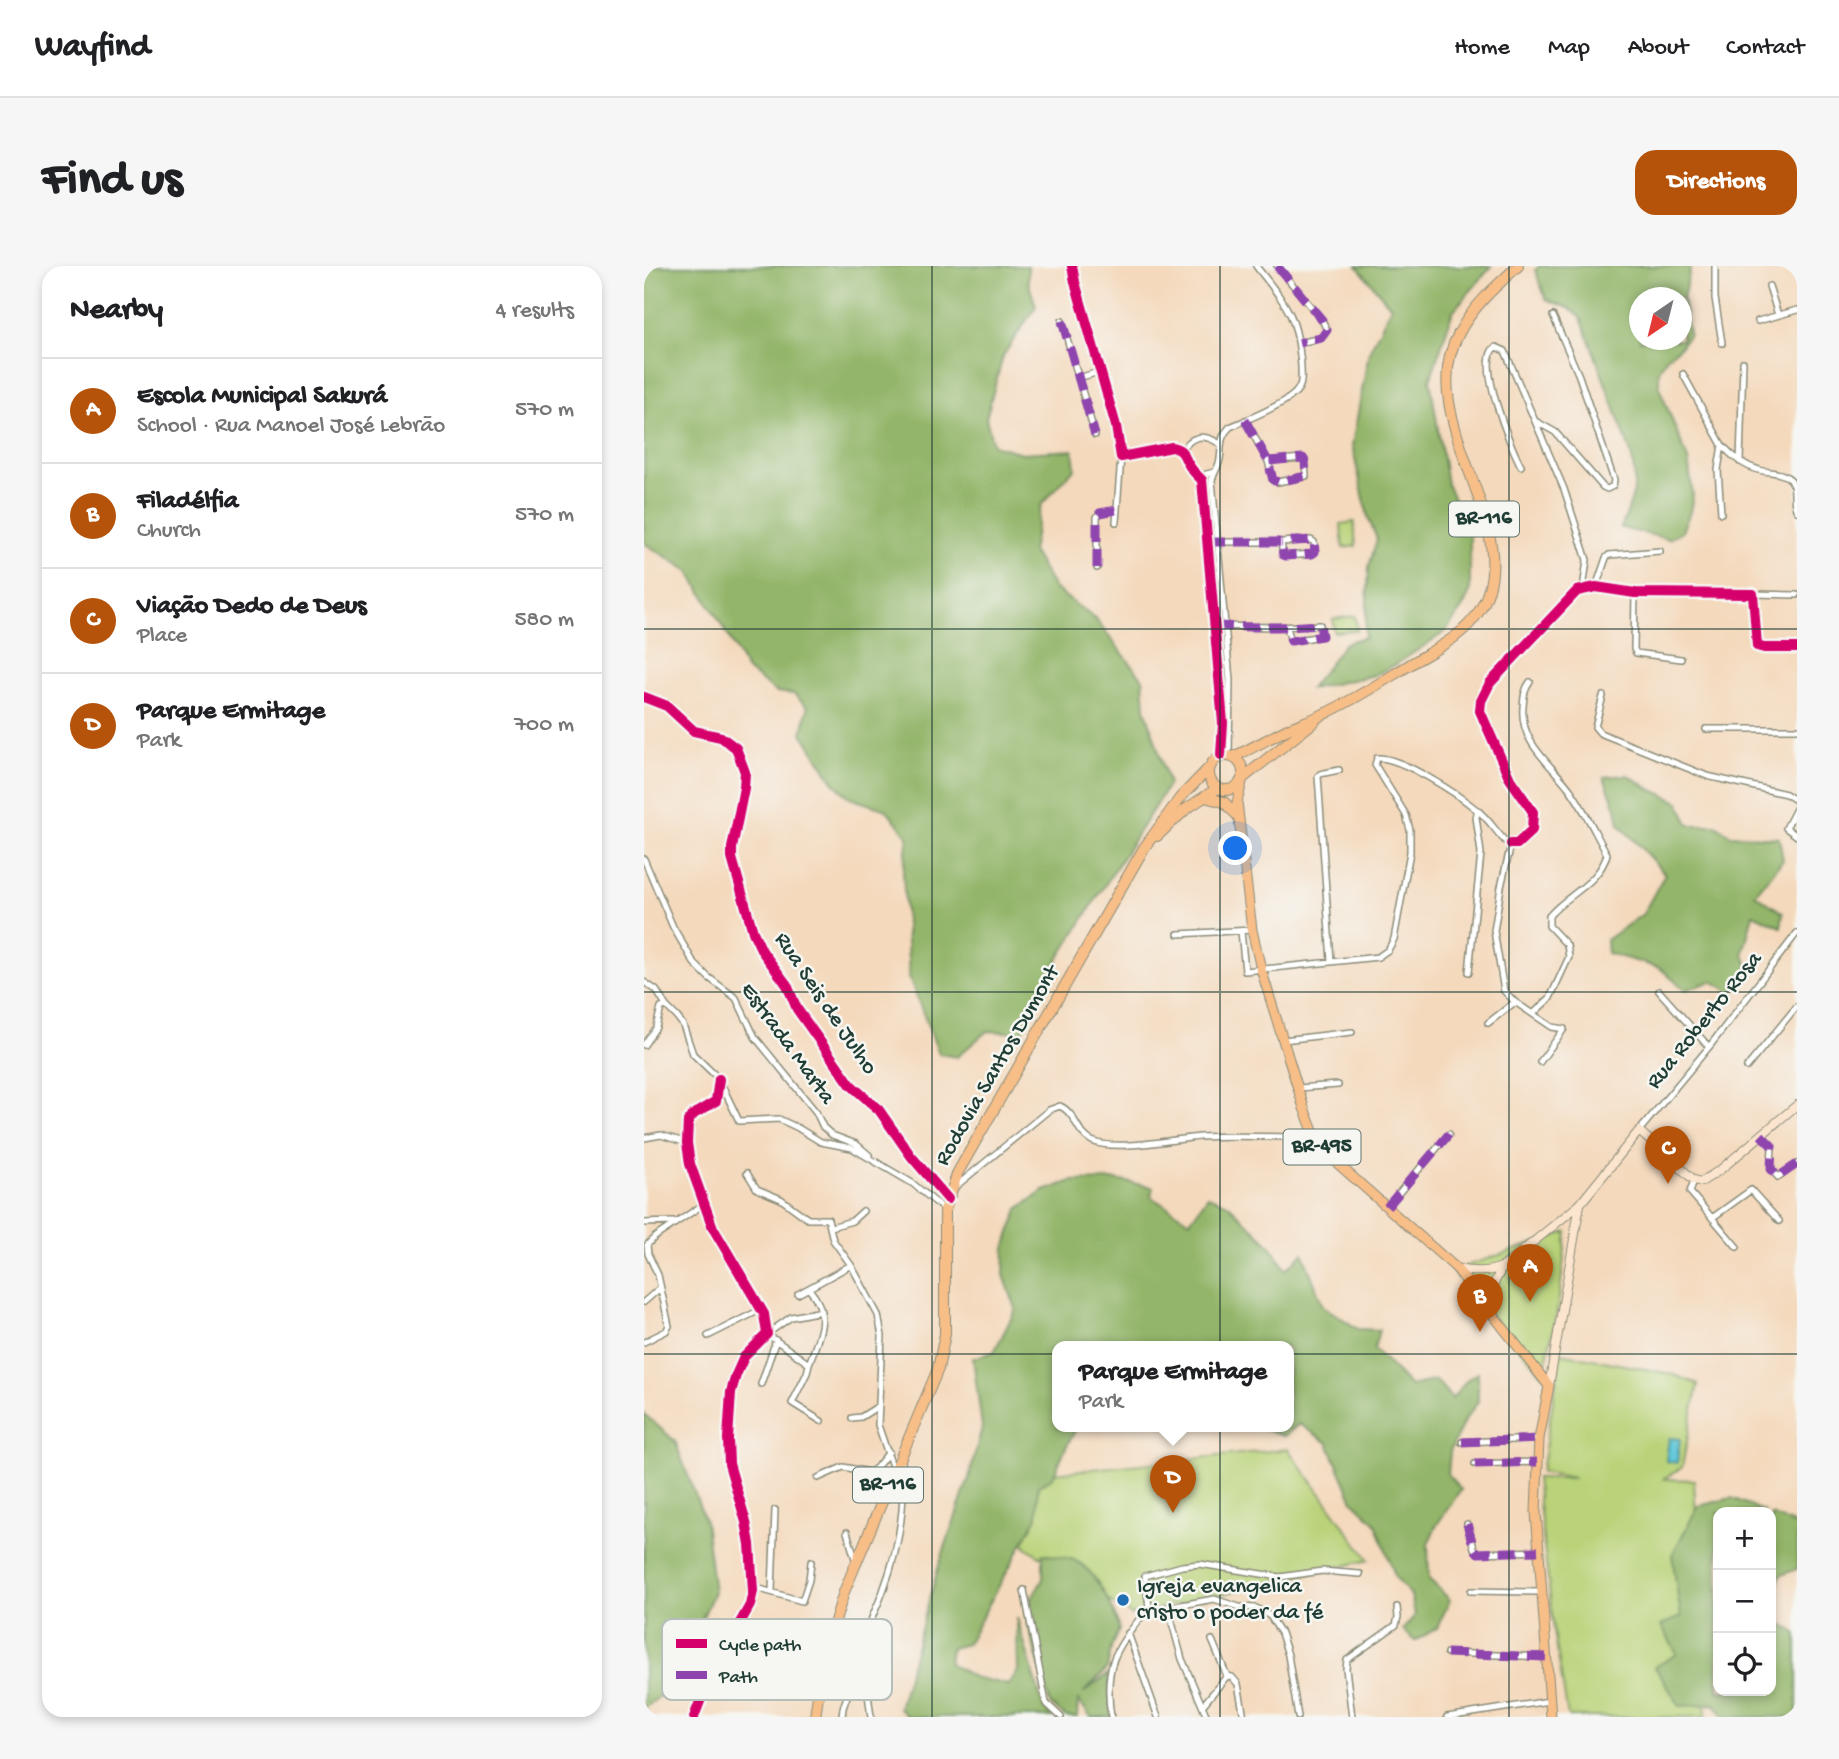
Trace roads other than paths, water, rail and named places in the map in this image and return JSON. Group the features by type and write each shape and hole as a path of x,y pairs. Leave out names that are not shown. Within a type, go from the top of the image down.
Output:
{"highway":[{"name":"BR-116","path":"1144,848 1204,797 1220,789 1234,789 1243,778 1324,715 1458,635 1478,613 1486,598 1492,575 1492,547 1453,419 1449,396 1449,368 1451,351 1469,317 1484,298 1518,266"},
{"name":"BR-116","path":"1144,848 1180,798 1209,768 1211,762 1324,715"},
{"path":"1228,756 1241,765 1243,778"},
{"path":"1209,768 1209,775 1220,789"},
{"path":"1204,797 1219,799 1238,816"},
{"name":"Rodovia Santos Dumont","path":"836,1619 856,1562 938,1369 945,1334 945,1210 949,1194 965,1158 1144,848"}],"main road":[{"name":"BR-495","path":"1243,778 1237,794 1238,816 1252,930 1261,969 1315,1136 1332,1158 1457,1269 1549,1385"},
{"name":"BR-495","path":"1220,789 1238,816"},
{"path":"1549,1385 1539,1439 1536,1512 1551,1717"}],"street":[{"path":"1072,266 1114,419 1121,457 1116,522"},
{"path":"1228,756 1230,680 1212,481 1220,459 1220,444 1224,433 1230,427 1288,399 1298,390 1301,379 1299,343 1292,315 1256,266"},
{"path":"1277,266 1322,320 1327,330 1321,338 1299,343"},
{"path":"1715,266 1715,298 1722,343"},
{"path":"1769,286 1778,315"},
{"path":"1758,321 1797,310"},
{"path":"1536,422 1555,432 1603,487 1609,489 1613,486 1614,480 1579,376 1553,316"},
{"path":"1062,321 1095,435"},
{"path":"1521,466 1491,388 1488,354 1491,348 1498,346 1504,351 1564,489 1587,560 1583,589"},
{"path":"1741,462 1743,362"},
{"path":"1078,378 1099,372"},
{"path":"1683,374 1722,445 1755,470 1788,477 1795,490 1794,506 1797,511"},
{"path":"1245,420 1268,461 1275,482 1306,476 1306,461 1303,458 1268,461"},
{"path":"1220,444 1208,437 1197,438 1185,446 1184,453 1187,463 1202,481 1204,488 1214,626 1228,756"},
{"path":"1721,513 1718,470 1722,445"},
{"path":"1121,457 1172,447 1184,453"},
{"path":"1196,474 1214,472"},
{"path":"1097,568 1097,517 1100,513 1116,510"},
{"path":"1208,542 1311,540 1314,542 1314,552 1284,556 1281,542"},
{"path":"1596,587 1609,555 1660,551"},
{"path":"1241,931 1245,970 1378,957 1388,950 1394,939 1410,852 1410,830 1406,815 1375,765 1377,758 1391,760 1441,785 1478,810 1511,845 1517,844 1532,830 1533,812 1510,779 1484,722 1480,711 1481,701 1490,682 1569,598 1583,589 1596,587 1635,593 1797,595"},
{"path":"1635,593 1636,653 1681,659"},
{"path":"1754,594 1758,646 1797,648"},
{"path":"1214,626 1287,628 1320,625 1322,636 1291,641 1287,628"},
{"path":"1530,681 1524,690 1524,727 1540,757 1569,789 1607,854 1587,884 1549,916 1549,926 1567,945 1569,957 1550,998 1534,1013"},
{"path":"1603,696 1595,727 1600,733 1707,776 1786,793 1797,801"},
{"name":"Rua Seis de Julho","path":"644,697 667,706 694,731 721,737 736,748 745,772 732,858 748,919 758,943 787,985 797,1009 851,1086 879,1110 911,1156 949,1194"},
{"path":"1706,729 1797,729"},
{"path":"1331,961 1318,776 1339,769"},
{"path":"1797,807 1786,828 1797,836"},
{"path":"1469,972 1481,853 1476,817 1478,810"},
{"path":"1511,845 1494,932 1504,991 1515,1002 1552,1027 1564,1028 1540,1062"},
{"name":"Estrada Marta","path":"644,859 673,927 694,963 736,998 755,1037 816,1112 827,1130 856,1144 876,1162"},
{"path":"1178,934 1252,930"},
{"name":"Rua Roberto Rosa","path":"1639,1131 1709,1047 1797,933"},
{"path":"644,982 656,990 683,1025 693,1054 719,1079 739,1121 779,1119 821,1142 852,1148 912,1183 945,1210"},
{"path":"1659,991 1709,1047"},
{"path":"1488,1023 1515,1002"},
{"path":"645,1043 656,1027 661,1008 666,1006"},
{"path":"1747,1067 1797,1006"},
{"path":"1283,1040 1352,1032"},
{"path":"644,1035 645,1043"},
{"path":"719,1079 716,1101 694,1114 688,1121 687,1143 694,1180 704,1204 722,1244 762,1309 766,1318 767,1334"},
{"path":"1298,1088 1338,1085"},
{"path":"1491,1311 1493,1282 1504,1266 1580,1204 1639,1131 1693,1180 1701,1182 1797,1105"},
{"path":"949,1194 1049,1110 1060,1106 1071,1113 1076,1125 1087,1138 1100,1144 1119,1145 1199,1138 1315,1136"},
{"path":"1387,1207 1449,1134"},
{"path":"644,1138 656,1135 687,1143"},
{"path":"1761,1135 1772,1146 1771,1169 1778,1177 1797,1164"},
{"path":"747,1173 762,1192 781,1199 812,1221 828,1219 833,1240 873,1302 881,1325 878,1425 894,1472"},
{"path":"1693,1180 1690,1192 1737,1247"},
{"path":"1712,1218 1751,1190 1779,1221"},
{"path":"644,1342 668,1328 658,1275 648,1254 648,1245 655,1237 704,1204"},
{"path":"1549,1385 1580,1204"},
{"path":"831,1227 852,1221 863,1211"},
{"path":"644,1223 676,1222"},
{"path":"798,1294 851,1265"},
{"path":"1457,1269 1477,1272 1504,1266"},
{"path":"644,1302 660,1288"},
{"path":"809,1289 820,1301 823,1321 807,1373 792,1403 821,1421"},
{"path":"708,1336 762,1309"},
{"path":"742,1619 750,1605 753,1587 746,1522 729,1464 728,1438 736,1374 744,1357 767,1334 790,1317 822,1311"},
{"path":"767,1334 809,1364"},
{"path":"761,1384 776,1340"},
{"path":"852,1418 861,1417 877,1407"},
{"path":"1462,1442 1539,1439"},
{"path":"871,1619 883,1591 898,1537 904,1499 902,1450"},
{"path":"818,1478 843,1467 870,1472 889,1452"},
{"path":"1475,1464 1537,1462"},
{"path":"772,1591 775,1510"},
{"path":"1467,1524 1478,1553 1538,1551"},
{"path":"847,1532 856,1562"},
{"path":"753,1587 803,1600 811,1563"},
{"path":"1111,1717 1108,1674 1113,1657 1149,1607 1145,1576 1182,1566 1210,1565 1280,1577 1322,1571 1360,1574"},
{"path":"1024,1590 1046,1703 1061,1717"},
{"path":"1471,1591 1541,1592"},
{"path":"1149,1607 1154,1610 1214,1599 1239,1607 1256,1608 1270,1616 1281,1633 1288,1655 1298,1717"},
{"path":"1352,1717 1347,1660 1396,1625 1397,1607"},
{"path":"1168,1608 1182,1659 1207,1717"},
{"path":"1128,1633 1158,1717"},
{"path":"1212,1640 1227,1676 1237,1680 1244,1717"},
{"path":"1447,1653 1546,1657"},
{"path":"1203,1705 1227,1676"},
{"path":"694,1717 701,1700"},
{"path":"842,1717 846,1700"},
{"path":"1447,1717 1549,1701"}],"water":[{"path":"1669,1438 1680,1439 1677,1463 1666,1461"}],"place":[{"name":"Viação Dedo de Deus","path":"1668,1184"},
{"name":"Escola Municipal Sakurá","path":"1530,1302"},
{"name":"Filadélfia","path":"1480,1332"},
{"name":"Parque Ermitage","path":"1173,1513"},
{"name":"Igreja evangelica cristo o poder da fé","path":"1123,1600"}]}
